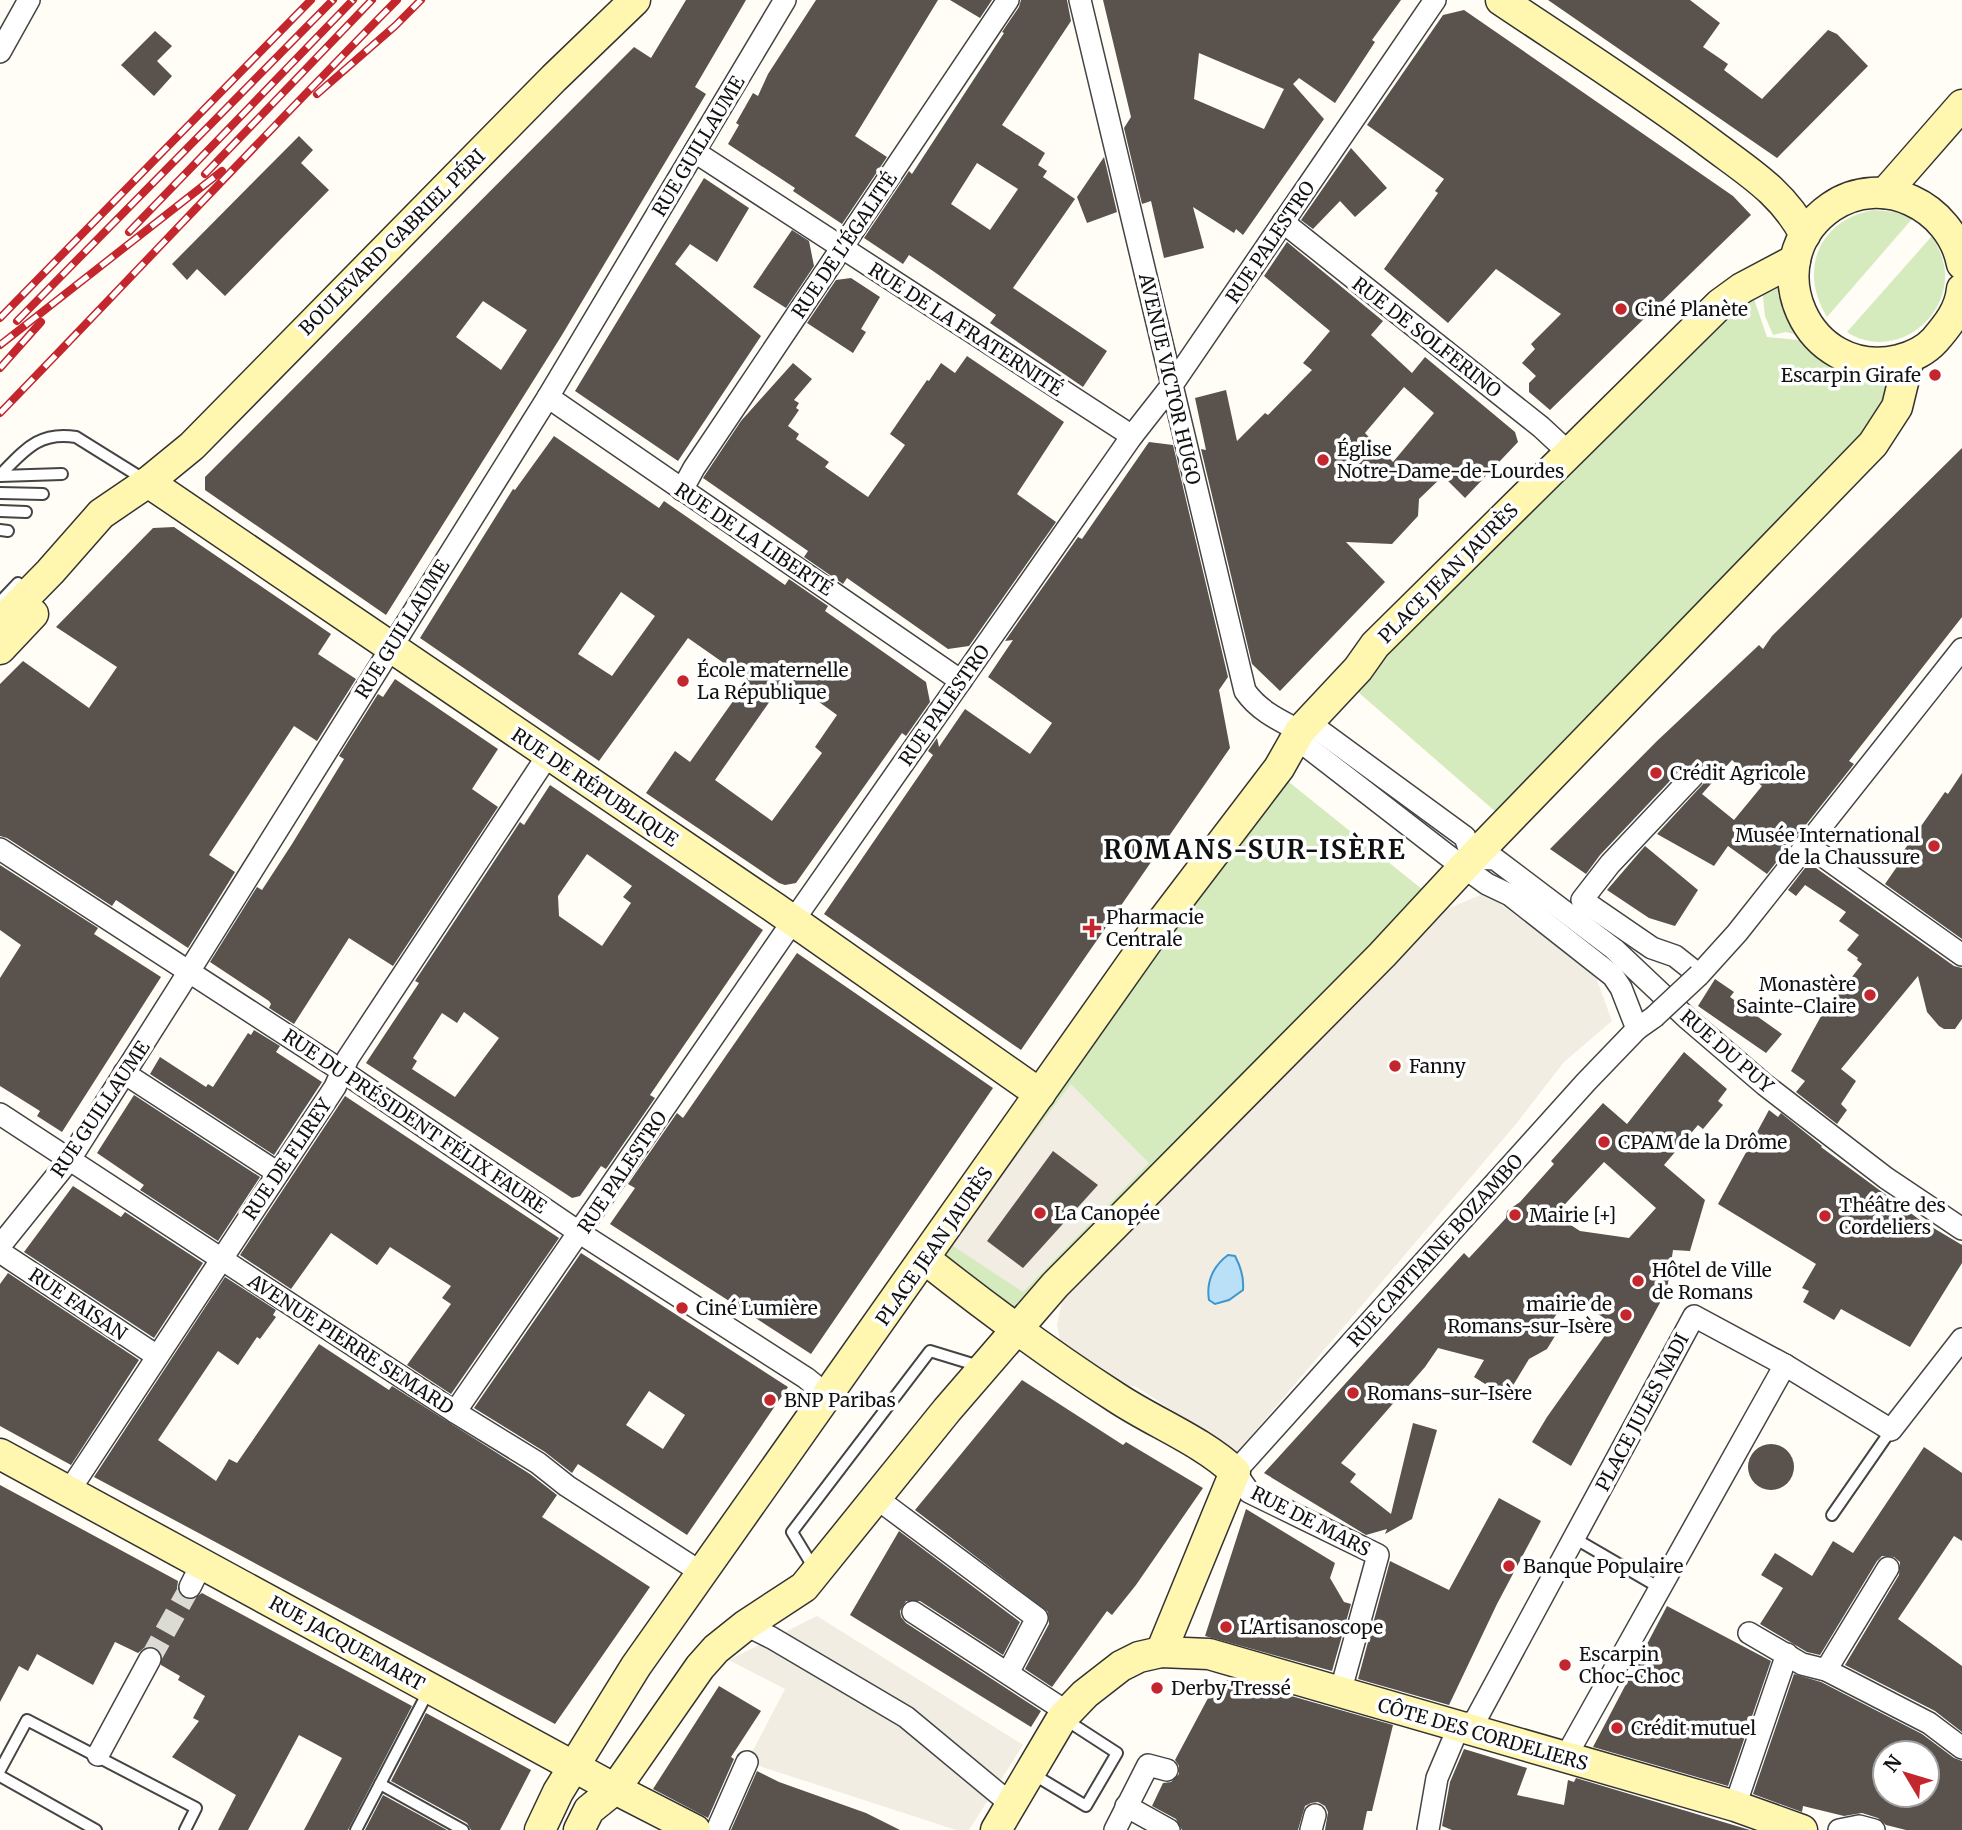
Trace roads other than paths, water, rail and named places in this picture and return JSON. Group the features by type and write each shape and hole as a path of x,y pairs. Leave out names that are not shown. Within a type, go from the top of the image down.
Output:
{"main road":[{"name":"BOULEVARD GABRIEL PÉRI","path":"0,623 101,514 148,482 192,446 535,97 635,0"},
{"path":"1501,0 1659,105 1775,192 1796,217 1800,247 1793,283 1797,306 1807,326 1822,343 1842,355 1863,362 1886,363 1919,351 1962,342"},
{"path":"1885,193 1962,105"},
{"path":"1775,192 1805,202 1832,206 1851,197 1885,193 1903,196 1935,215 1952,236 1962,262"},
{"name":"PLACE JEAN JAURÈS","path":"540,1830 574,1765 636,1666 1164,919 1279,768 1295,740 1358,669 1375,645 1720,304 1800,247 1817,219 1832,206"},
{"path":"579,1830 589,1810 615,1789 700,1667 716,1649 746,1625 804,1587 875,1497 1055,1285 1334,1004 1481,868 1873,444 1897,407 1919,351 1951,322 1962,296 1962,289"},
{"name":"BOULEVARD GABRIEL PÉRI","path":"0,649 115,528 148,482"},
{"name":"RUE DE RÉPUBLIQUE","path":"148,482 793,921 1040,1094"},
{"path":"925,1259 1048,1353 1223,1461 1235,1472 1161,1651 1139,1657 1121,1666 1085,1694 1065,1715 996,1830"},
{"name":"RUE JACQUEMART","path":"0,1454 69,1491 196,1575 429,1689 695,1830"},
{"name":"CÔTE DES CORDELIERS","path":"1161,1651 1209,1654 1735,1806 1802,1830"}],"street":[{"path":"0,52 29,0"},
{"name":"RUE GUILLAUME","path":"0,1246 70,1158 188,972 548,397 785,0"},
{"name":"RUE DE L'ÉGALITÉ","path":"682,490 694,468 1007,0"},
{"name":"AVENUE VICTOR HUGO","path":"1080,0 1245,691 1251,701 1295,740"},
{"name":"RUE PALESTRO","path":"455,1412 793,921 1132,436 1172,385 1435,0"},
{"name":"RUE DE LA FRATERNITÉ","path":"695,152 1132,436"},
{"name":"RUE DE SOLFERINO","path":"1283,222 1541,427 1569,453"},
{"name":"RUE DE LA LIBERTÉ","path":"548,397 961,681"},
{"name":"RUE CAPITAINE BOZAMBO","path":"1235,1472 1586,1082 1645,1023 1699,975 1737,933 1962,649"},
{"path":"1295,740 1481,868 1510,895 1613,976 1645,1023"},
{"name":"RUE DE FLIREY","path":"69,1491 335,1087 348,1058 548,755"},
{"path":"1693,776 1610,864 1582,900 1652,948 1675,957 1699,975"},
{"path":"1806,844 1962,955"},
{"name":"RUE DU PRÉSIDENT FÉLIX FAURE","path":"0,849 342,1071 580,1233 806,1378 828,1396"},
{"name":"RUE DU PUY","path":"1481,868 1614,949 1688,1019 1765,1085 1886,1178 1962,1229"},
{"path":"124,1073 278,1173"},
{"name":"AVENUE PIERRE SEMARD","path":"0,1114 455,1412 538,1463 567,1486 702,1573"},
{"name":"RUE FAISAN","path":"0,1252 157,1356"},
{"name":"PLACE JULES NADI","path":"1459,1726 1475,1721 1694,1316 1785,1365"},
{"path":"1565,1758 1785,1365 1891,1430 1962,1339"},
{"name":"RUE DE MARS","path":"1235,1472 1249,1492 1378,1555 1340,1693"},
{"path":"875,1497 1037,1618 1008,1673"},
{"path":"1826,1670 1888,1568"},
{"path":"914,1612 1008,1673 1065,1715"},
{"path":"746,1625 906,1717 1012,1805"},
{"path":"1749,1633 1802,1664 1826,1670 1929,1723 1962,1748"},
{"path":"1735,1806 1787,1654"},
{"path":"97,1755 150,1659"},
{"path":"1429,1830 1437,1778 1459,1726"},
{"path":"717,1830 747,1762"},
{"path":"1115,1830 1148,1765 1167,1770"},
{"path":"1126,1806 1168,1830"},
{"path":"1839,1830 1859,1826 1874,1830"}],"lane":[{"path":"0,476 30,444 63,435 76,437 148,482"},
{"path":"0,476 62,474"},
{"path":"0,492 43,494"},
{"path":"0,510 26,512"},
{"name":"BOULEVARD GABRIEL PÉRI","path":"53,550 101,514"},
{"path":"0,602 25,577"},
{"path":"816,1572 792,1532 930,1351 983,1368"},
{"path":"1832,1516 1891,1430"},
{"path":"1574,1538 1660,1588"},
{"path":"356,1830 429,1689"},
{"path":"1031,1773 1086,1806 1117,1753 1065,1715"},
{"path":"0,1770 27,1720 196,1808 185,1830"},
{"path":"0,1776 96,1830"},
{"path":"380,1784 463,1830"}],"water":[{"path":"1228,1255 1235,1256 1239,1264 1243,1290 1229,1300 1215,1304 1209,1300 1210,1281 1218,1264"}],"tunnel":[{"path":"150,1659 190,1587"}],"railway":[{"path":"0,318 311,0"},
{"path":"17,321 333,0"},
{"path":"129,232 353,0"},
{"path":"205,174 372,0"},
{"path":"0,413 397,0"},
{"path":"317,94 421,0"},
{"path":"0,345 222,171"},
{"path":"0,368 41,322"}],"place":[{"name":"Ciné Planète","path":"1621,309"},
{"name":"Escarpin Girafe","path":"1935,375"},
{"name":"Église Notre-Dame-de-Lourdes","path":"1323,460"},
{"name":"École maternelle La République","path":"683,681"},
{"name":"Crédit Agricole","path":"1656,773"},
{"name":"Musée International de la Chaussure","path":"1934,846"},
{"name":"Pharmacie Centrale","path":"1092,928"},
{"name":"Monastère Sainte-Claire","path":"1870,995"},
{"name":"Fanny","path":"1395,1066"},
{"name":"CPAM de la Drôme","path":"1604,1142"},
{"name":"La Canopée","path":"1040,1213"},
{"name":"Mairie [+]","path":"1515,1215"},
{"name":"Théâtre des Cordeliers","path":"1825,1216"},
{"name":"Hôtel de Ville de Romans","path":"1638,1281"},
{"name":"Ciné Lumière","path":"682,1308"},
{"name":"mairie de Romans-sur-Isère","path":"1626,1315"},
{"name":"Romans-sur-Isère","path":"1353,1393"},
{"name":"BNP Paribas","path":"770,1400"},
{"name":"Banque Populaire","path":"1509,1566"},
{"name":"L'Artisanoscope","path":"1226,1627"},
{"name":"Escarpin Choc-Choc","path":"1565,1665"},
{"name":"Derby Tressé","path":"1157,1688"},
{"name":"Crédit mutuel","path":"1617,1728"}],"district":[{"name":"ROMANS-SUR-ISÈRE","path":"1255,850"}]}
